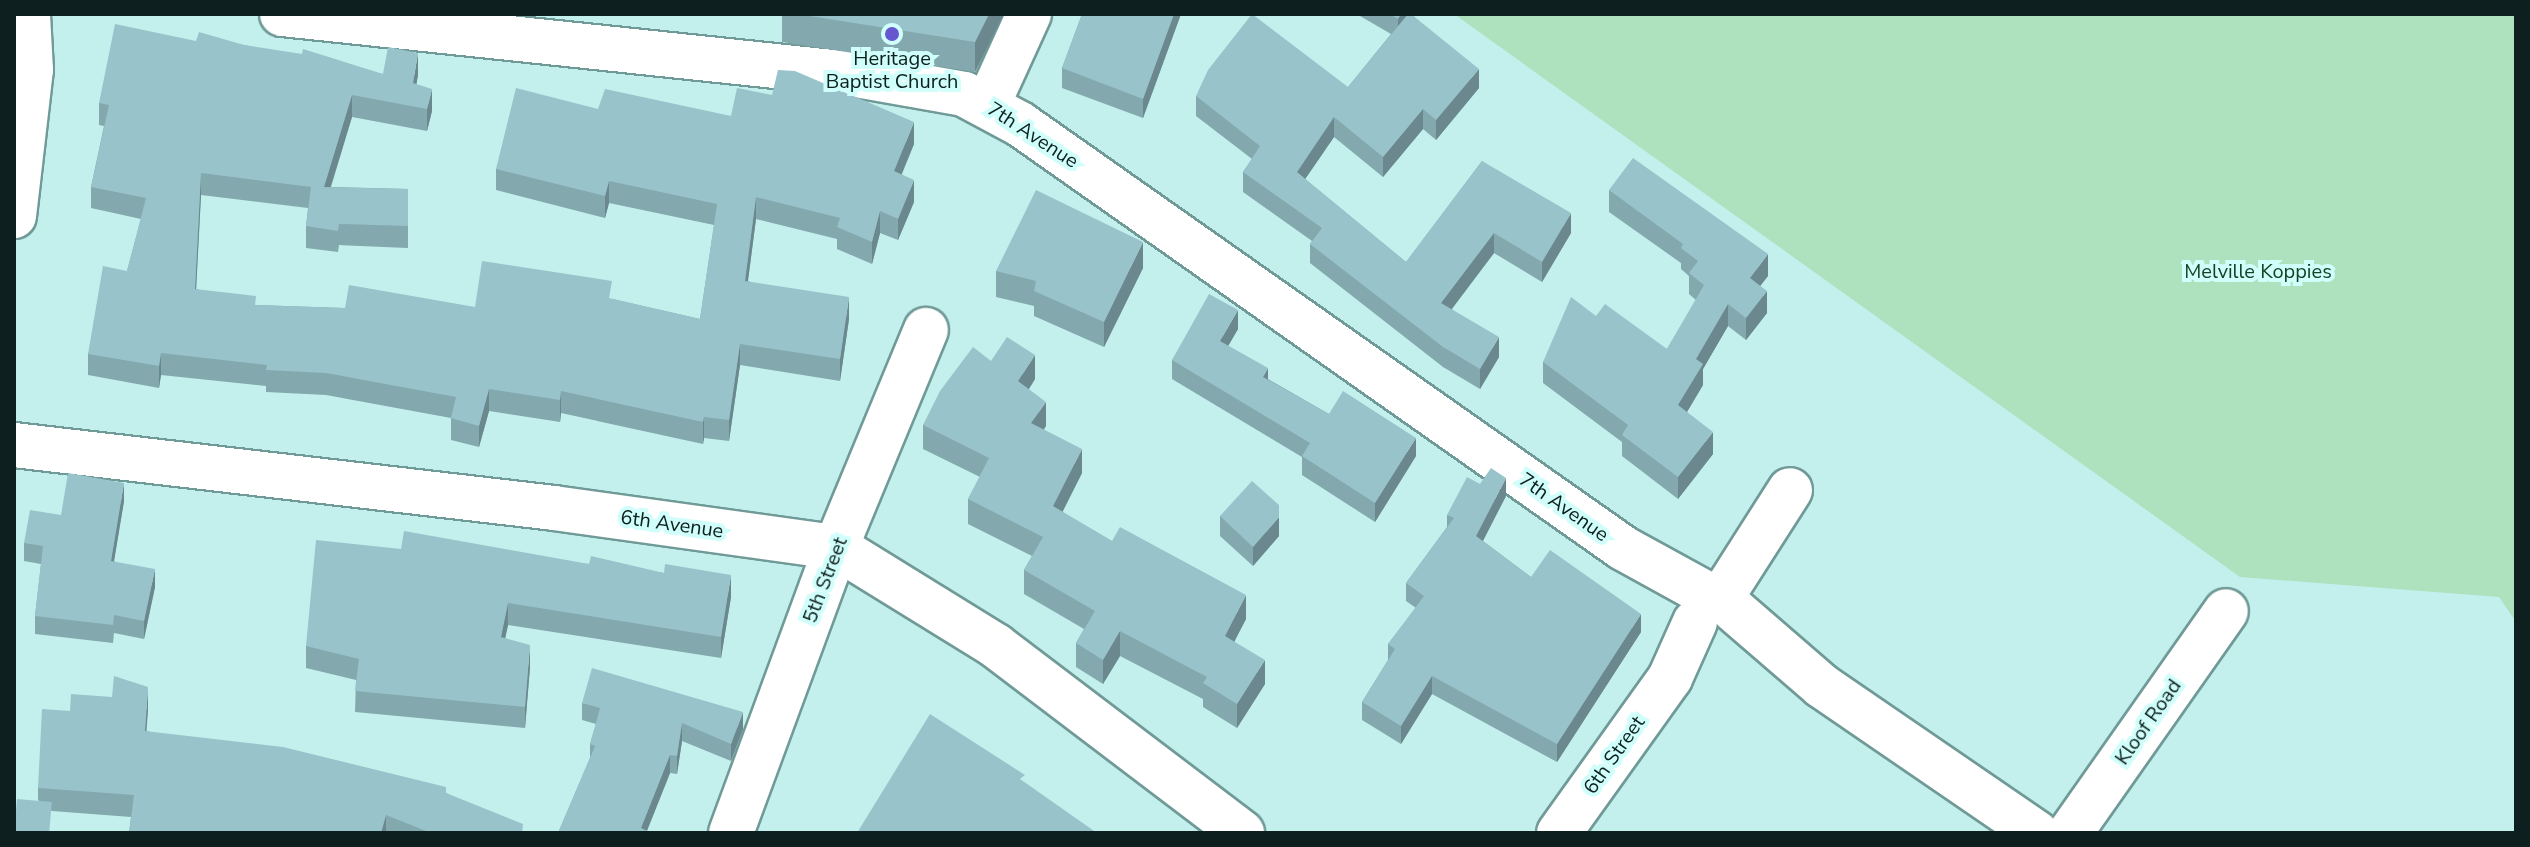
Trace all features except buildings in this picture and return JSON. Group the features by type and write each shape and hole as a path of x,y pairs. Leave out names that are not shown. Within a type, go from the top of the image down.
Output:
{"street":[{"path":"28,14 31,70"},
{"path":"14,216 31,70 47,14"},
{"name":"7th Avenue","path":"282,14 851,74 939,86 988,104 1623,548 1713,616 1822,686 2037,833"},
{"path":"988,104 1029,14"},
{"name":"5th Street","path":"731,833 836,547 926,330"},
{"name":"6th Avenue","path":"14,445 554,508 836,547 996,646 1242,833"},
{"name":"6th Street","path":"1559,833 1713,616 1790,490"},
{"name":"Kloof Road","path":"2070,833 2226,611"}],"green space":[{"name":"Melville Koppies","path":"1454,14 2516,14 2516,622 2499,597 2240,577"}],"place":[{"name":"Heritage Baptist Church","path":"892,34"}]}
